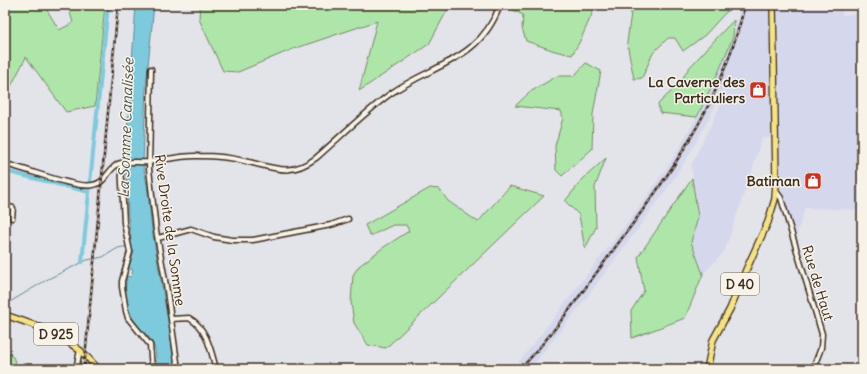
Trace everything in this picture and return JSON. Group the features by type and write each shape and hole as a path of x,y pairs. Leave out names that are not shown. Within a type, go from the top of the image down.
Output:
{"main road":[{"name":"D 40","path":"707,369 713,340 730,309 746,270 766,228 775,198 773,5"},
{"name":"D 925","path":"5,315 44,328 63,338 80,350 98,369"}],"street":[{"path":"5,164 46,177 87,186 103,181 113,168 123,163 148,162 188,156 229,158 278,170 290,170 304,166 316,158 389,95 463,54 477,42 488,29 493,22 500,5"},
{"name":"Rive Droite de la Somme","path":"151,69 148,162 178,369"},
{"path":"123,163 124,223 130,252 122,281 126,311 131,322 150,345 152,369"},
{"name":"Rue de Haut","path":"776,191 780,195 822,334 821,348 813,369"},
{"path":"775,198 782,202"},
{"path":"5,206 13,208 12,218"},
{"path":"158,238 191,229 214,237 232,240 254,240 331,225 348,219"},
{"path":"171,319 189,318 200,326 206,336 216,369"},
{"path":"76,369 80,350"}],"shaded area":[{"path":"741,5 842,5 842,15 862,14 862,210 805,208 796,237 779,185 771,138 762,137 724,252 703,274 691,242 698,217 691,166 719,108 729,78 711,115 687,158 665,192 581,305 530,369 513,369 643,202 670,163 697,117 719,71 733,37"}],"green space":[{"path":"5,5 46,5 47,10 59,30 73,23 68,5 105,5 95,106 66,112 26,57 5,98"},
{"path":"200,5 450,5 429,44 359,91 377,21 293,49 238,72 223,71 199,19"},
{"path":"503,5 596,5 572,55 526,41 522,28 523,15"},
{"path":"632,5 736,5 725,13 705,35 683,51 675,38 668,38 653,53 642,78 634,79 627,43"},
{"path":"734,20 733,37 697,117 660,113 658,104 679,84 689,68"},
{"path":"586,63 601,71 593,114 592,149 562,176 556,170 555,146 563,118 561,111 515,106 530,92 557,76 574,76"},
{"path":"606,158 595,187 596,227 585,249 579,215 565,201 583,179"},
{"path":"692,178 698,217 691,242 703,274 685,318 632,338 631,311 644,291 638,257"},
{"path":"510,186 544,196 386,348 368,345 354,323 351,302 353,275 359,266 384,247 409,231 406,225 393,225 370,236 365,225 430,188 439,189 448,201 478,222"},
{"path":"5,351 13,357 18,369 5,369"}],"water":[{"path":"136,5 154,5 146,86 143,164 152,230 175,369 156,369 154,345 149,337 134,321 127,302 125,289 127,276 131,277 133,270 128,268 134,252 131,248 129,240 131,239 128,215 126,147"}],"waterway":[{"path":"82,262 108,5"},
{"path":"5,171 89,192"},
{"path":"5,305 48,279 87,260 103,257 118,248 128,246"}],"railway":[{"path":"84,369 118,5"},
{"path":"520,369 563,318 647,204 678,158 706,110 722,76 735,41 745,5"}],"place":[{"name":"La Caverne des Particuliers","path":"758,90"},
{"name":"Batiman","path":"813,181"}],"water label":[{"name":"La Somme Canalisée","path":"126,128"}]}
